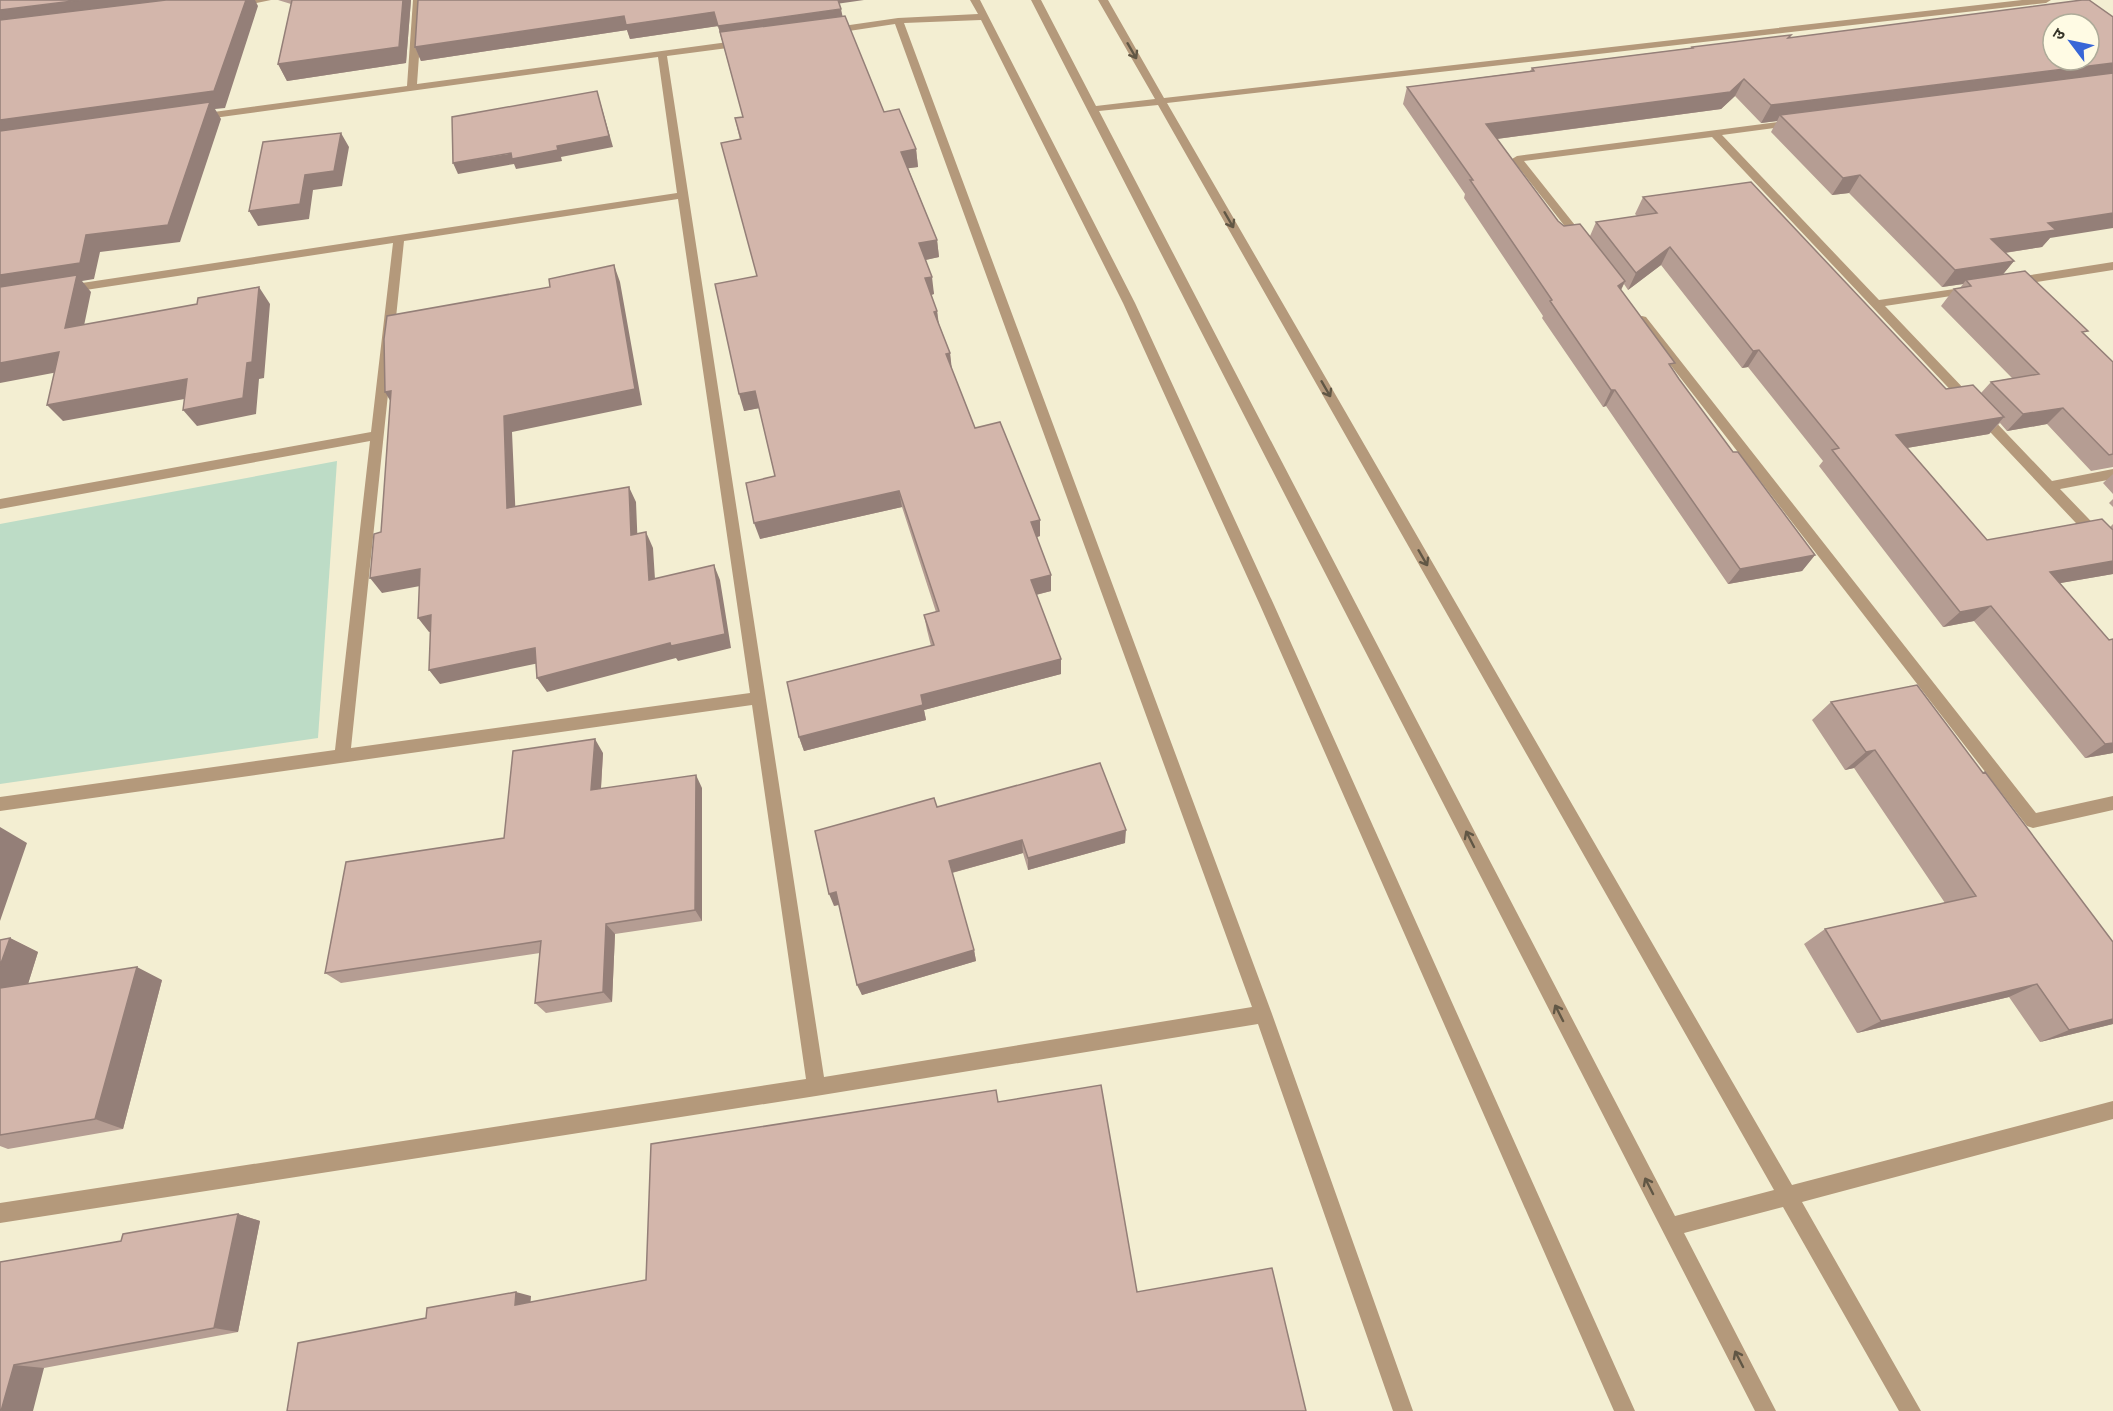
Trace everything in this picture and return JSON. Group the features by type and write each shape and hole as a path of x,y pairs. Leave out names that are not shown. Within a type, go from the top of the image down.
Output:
{"street":[{"path":"227,5 266,0"},
{"path":"412,88 418,0"},
{"path":"975,0 1129,303 1267,605 1625,1411"},
{"path":"1036,0 1766,1411"},
{"path":"1103,0 1911,1411"},
{"path":"1093,110 2046,0"},
{"path":"815,33 898,21 983,17"},
{"path":"898,21 1263,1014 1403,1411"},
{"path":"188,118 756,41"},
{"path":"662,54 816,1087"},
{"path":"1591,253 1517,159 1808,122"},
{"path":"1715,134 2113,553"},
{"path":"59,291 683,195"},
{"path":"342,756 399,239"},
{"path":"1876,304 2113,266"},
{"path":"1635,310 2033,821 2113,803"},
{"path":"0,504 377,435"},
{"path":"2050,486 2113,474"},
{"path":"0,804 759,698"},
{"path":"0,1213 816,1087 1263,1014"},
{"path":"1670,1227 2113,1110"}],"green space":[{"path":"337,461 318,738 0,784 0,524"}],"building":[{"path":"0,0 81,0 0,10"},
{"path":"166,0 246,0 214,91 0,120 0,20"},
{"path":"292,0 403,0 399,47 278,64"},
{"path":"418,0 838,0 841,9 718,26 714,12 626,25 624,16 415,47"},
{"path":"2089,0 2113,17 2113,63 2101,64 2101,12 2041,12 2041,72 1771,105 1744,79 1730,92 1486,124 1558,221 1564,226 1580,224 1625,281 1618,286 1675,363 1669,364 1679,379 1733,452 1738,452 1815,555 1740,569 1615,390 1611,390 1470,180 1473,180 1407,87 1534,71 1532,68 1791,35 1788,38"},
{"path":"845,16 884,112 899,109 916,149 901,152 937,240 919,243 932,277 925,278 937,311 934,312 950,353 946,354 975,428 1000,422 1040,520 1031,522 1051,575 1031,580 1061,659 921,695 923,705 799,737 787,682 934,645 924,615 939,611 899,491 754,523 746,483 775,476 755,391 739,394 715,284 757,276 721,143 741,139 735,118 743,117 720,32"},
{"path":"2113,73 2113,213 2048,223 2056,230 1991,239 2014,261 1955,270 1860,175 1843,178 1780,115"},
{"path":"597,91 609,136 557,146 558,150 512,159 511,153 453,163 452,117"},
{"path":"210,102 168,225 86,235 80,263 0,275 0,131"},
{"path":"341,133 334,171 305,175 300,204 249,211 263,142"},
{"path":"1751,182 1946,389 1973,385 2004,417 1896,435 1987,540 2102,519 2113,530 2113,561 2050,572 2109,640 2113,639 2113,743 2105,744 1991,606 1960,612 1832,450 1839,448 1759,350 1753,351 1670,247 1636,273 1596,222 1657,213 1643,197"},
{"path":"614,265 635,389 504,416 507,508 629,487 631,535 646,532 649,580 714,565 725,634 671,646 670,643 537,678 535,648 429,670 431,615 418,618 420,569 370,578 374,534 381,532 391,391 385,392 384,339 387,316 550,287 549,279"},
{"path":"2025,271 2088,331 2082,332 2113,362 2113,454 2109,455 2063,408 2023,414 1991,382 2039,374 1954,289 1971,286 1966,280"},
{"path":"77,275 65,328 197,304 198,298 259,287 252,362 247,363 243,398 183,410 187,379 47,405 59,352 0,363 0,287"},
{"path":"1917,685 2113,942 2113,1019 2069,1030 2037,984 1881,1021 1825,929 1976,896 1875,750 1866,752 1831,702"},
{"path":"595,739 591,790 696,775 695,910 606,924 603,992 535,1003 541,941 325,973 346,862 504,838 513,751"},
{"path":"1100,763 1126,830 1028,858 1022,840 949,861 974,950 857,985 836,892 829,894 815,831 934,798 937,807"},
{"path":"10,938 0,966 0,940"},
{"path":"137,967 95,1119 0,1135 0,988"},
{"path":"1101,1085 1137,1292 1272,1268 1306,1411 287,1411 298,1343 426,1318 427,1308 516,1292 515,1305 646,1280 651,1144 996,1090 998,1102"},
{"path":"238,1214 214,1328 14,1365 0,1411 0,1262 121,1241 123,1234"}]}
